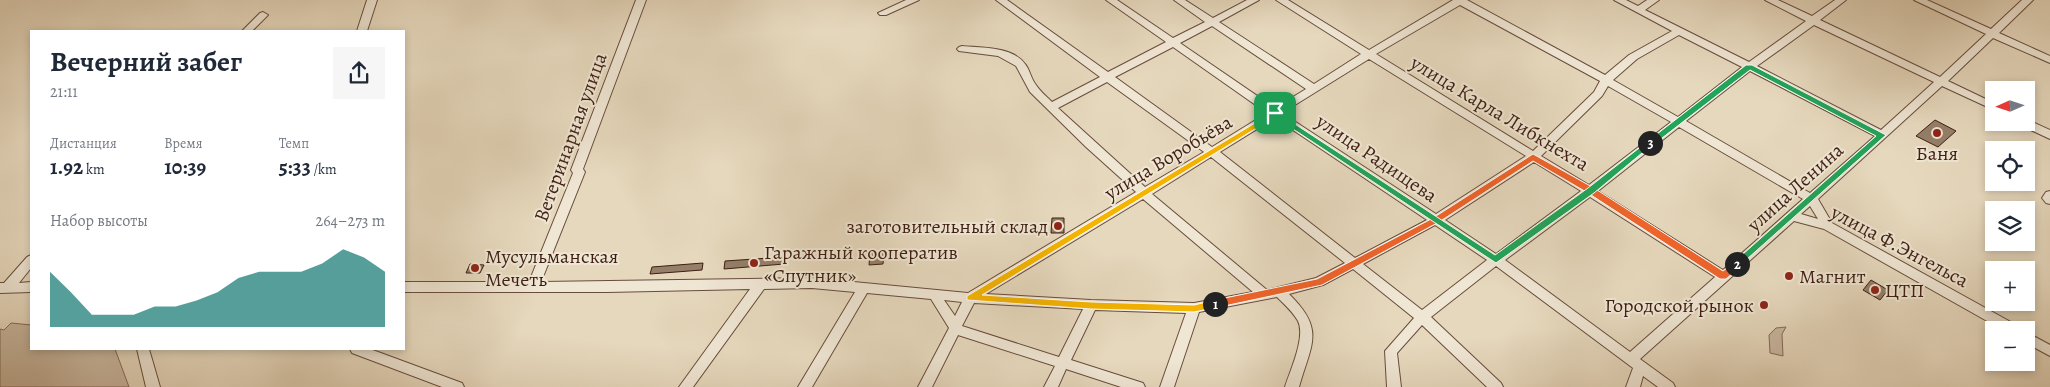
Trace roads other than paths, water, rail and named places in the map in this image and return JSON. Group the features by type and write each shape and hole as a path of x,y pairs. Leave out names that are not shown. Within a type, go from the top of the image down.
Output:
{"street":[{"path":"362,30 372,0"},
{"name":"Ветеринарная улица","path":"533,286 579,172 577,170 641,0"},
{"path":"883,13 914,0"},
{"path":"1001,0 1212,152 1422,317 1496,387"},
{"name":"улица Радищева","path":"1111,0 1275,113 1496,260 1668,387"},
{"path":"1179,0 1314,89"},
{"path":"1051,107 1254,0"},
{"name":"улица Карла Либкнехта","path":"1282,0 1533,157 1591,190 1723,276"},
{"name":"улица Воробьёва","path":"970,298 1460,0"},
{"name":"улица Ф.Энгельса","path":"1460,0 1606,80 1812,199"},
{"path":"1619,0 1678,32 1729,56 1882,135"},
{"path":"1638,10 1654,0"},
{"path":"1770,0 1985,102"},
{"path":"1394,387 1391,351 1422,317 1591,190 1749,67 1841,0"},
{"path":"1919,0 2050,60"},
{"name":"улица Ленина","path":"1635,364 1723,276 1812,199 2028,0"},
{"path":"248,30 263,16"},
{"path":"405,288 812,283 935,296 1091,305 1194,308 1280,291 1319,282 1353,264 1436,220 1533,157 1598,94 1606,80 1633,58 1678,32"},
{"path":"962,49 999,54 1018,63 1029,85 1051,107 1144,193 1265,294"},
{"path":"1729,56 1760,60"},
{"path":"2035,128 2050,135"},
{"path":"2050,195 2048,198 2050,200"},
{"path":"1812,199 1828,226"},
{"name":"улица Ф.Энгельса","path":"1792,216 1828,226 1998,321"},
{"path":"4,288 30,261"},
{"path":"686,387 761,283"},
{"path":"4,288 30,287"},
{"path":"805,387 864,287"},
{"path":"1280,291 1307,326 1292,387"},
{"path":"935,296 956,329 1138,387"},
{"path":"925,387 970,298"},
{"path":"1050,387 1091,305"},
{"path":"1167,387 1194,308"},
{"path":"2035,342 2050,351"},
{"path":"144,350 153,387"},
{"path":"359,350 457,387"},
{"path":"1633,387 1635,364"}],"place":[{"name":"Баня","path":"1937,133"},
{"name":"заготовительный склад","path":"1058,226"},
{"name":"Гаражный кооператив «Спутник»","path":"754,263"},
{"name":"Мусульманская Мечеть","path":"475,268"},
{"name":"Магнит","path":"1789,276"},
{"name":"ЦТП","path":"1875,290"},
{"name":"Городской рынок","path":"1764,305"}]}
